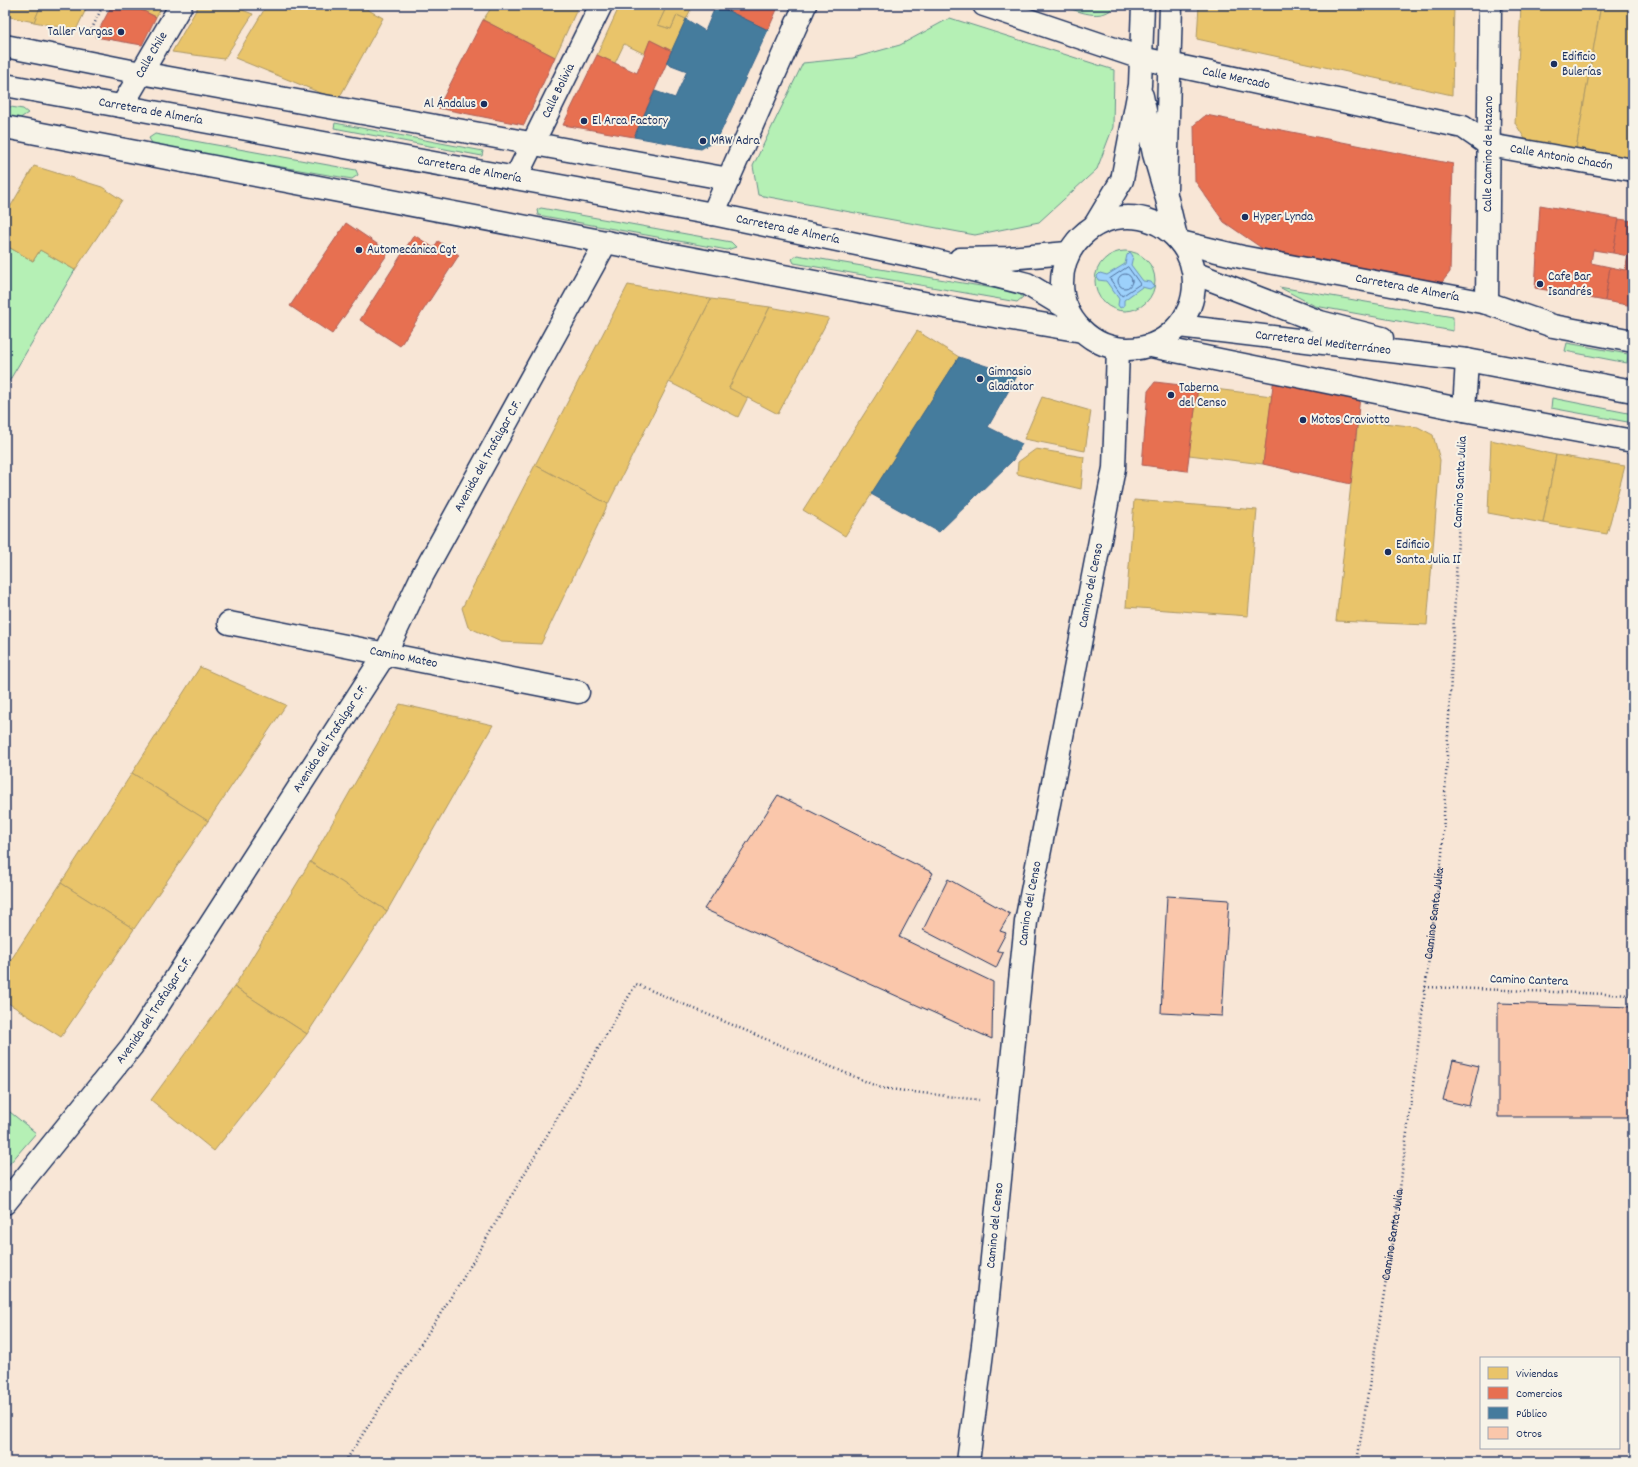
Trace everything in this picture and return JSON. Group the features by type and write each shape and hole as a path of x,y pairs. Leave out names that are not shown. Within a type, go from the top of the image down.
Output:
{"main road":[{"name":"Calle Chile","path":"122,106 181,5"},
{"name":"Calle Bolivia","path":"516,177 601,5"},
{"path":"713,214 806,5"},
{"name":"Calle Mercado","path":"984,5 1141,58 1463,127 1489,145"},
{"path":"1095,225 1122,180 1140,85 1143,5"},
{"path":"1166,195 1171,5"},
{"name":"Calle Camino de Hazano","path":"1487,303 1490,5"},
{"path":"5,46 141,73 729,179"},
{"name":"Carretera de Almería","path":"5,85 713,214 933,260 1027,284 1067,308"},
{"path":"1140,85 1154,154 1178,239 1189,257 1194,273 1194,292 1189,310 1179,326 1166,337 1151,346 1134,349 1118,349 1099,343 1082,331 1073,321 1067,308 1062,290 1063,271 1068,253 1080,237 1095,225 1116,217 1138,217 1159,224 1178,239"},
{"path":"5,127 971,312 1082,331"},
{"name":"Calle Antonio Chacón","path":"1489,145 1633,170"},
{"name":"Carretera de Almería","path":"1178,239 1242,257 1487,303 1553,326 1633,341"},
{"name":"Avenida del Trafalgar C.F.","path":"5,1203 132,1046 385,654 422,576 606,242"},
{"name":"Carretera de Almería","path":"933,260 1008,258 1068,253"},
{"name":"Carretera del Mediterráneo","path":"1194,273 1320,322 1467,360"},
{"name":"Carretera del Mediterráneo","path":"1179,326 1467,360 1633,391"},
{"path":"1151,346 1464,410 1633,441"},
{"name":"Camino del Censo","path":"968,1462 984,1337 1026,922 1114,468 1118,349"},
{"path":"1464,410 1467,360"},
{"name":"Camino Mateo","path":"229,623 578,692"}],"path":[{"name":"Camino Santa Julia","path":"1358,1462 1398,1212 1442,855 1464,410"},
{"path":"346,1462 462,1280 636,984 881,1088 1008,1104"},
{"name":"Camino Cantera","path":"1425,987 1633,995"}],"green space":[{"path":"1060,5 1116,5 1104,13 1090,14"},
{"path":"950,18 1114,70 1113,127 1097,169 1039,222 975,235 758,195 753,166 803,63 853,58 900,45"},
{"path":"5,106 23,109 28,113 19,119 5,116"},
{"path":"335,123 483,151 482,156 334,128"},
{"path":"155,134 356,170 358,175 352,179 153,145 149,138"},
{"path":"541,208 731,242 736,247 727,250 538,215 537,210"},
{"path":"5,245 33,261 40,250 75,270 5,388"},
{"path":"1125,251 1142,256 1150,264 1155,281 1150,298 1142,306 1125,311 1108,306 1100,298 1095,281 1100,264 1108,256"},
{"path":"797,255 1016,292 1023,297 1017,302 794,263 792,259"},
{"path":"1279,287 1453,317 1453,331 1315,306"},
{"path":"1567,343 1628,354 1627,363 1565,351"},
{"path":"1552,398 1633,414 1633,423 1551,408"},
{"path":"5,1108 36,1133 5,1169"}],"water":[{"path":"1130,252 1133,256 1131,265 1143,281 1151,282 1154,286 1150,289 1142,287 1124,300 1124,306 1120,308 1118,305 1119,299 1106,281 1098,280 1097,276 1100,273 1107,275 1125,264 1127,255"}],"building: Viviendas":[{"path":"5,5 41,5 34,22 5,16"},
{"path":"41,5 88,5 76,30 34,22"},
{"path":"131,5 163,5 156,17"},
{"path":"199,5 240,5 237,8 253,14 224,59 172,52"},
{"path":"267,5 359,5 383,18 338,100 235,58"},
{"path":"493,5 579,5 555,57 483,20"},
{"path":"620,5 653,5 665,10 658,25 671,29 677,15 686,19 672,51 650,40 645,54 624,44 615,63 597,55"},
{"path":"653,5 693,5 686,19 677,15 671,29 658,25 665,10"},
{"path":"1199,5 1454,5 1452,95 1197,39"},
{"name":"Edificio Bulerías","path":"1521,5 1601,5 1576,149 1527,142 1515,123"},
{"path":"1601,5 1633,5 1633,161 1576,149"},
{"path":"34,166 102,187 122,200 75,270 40,250 33,261 5,245 5,216"},
{"path":"628,285 711,299 608,504 535,465"},
{"path":"711,299 770,307 729,388 748,397 738,417 669,382"},
{"path":"770,307 829,318 778,414 729,388"},
{"path":"917,331 959,357 845,536 803,510"},
{"path":"1198,387 1272,396 1263,464 1189,455"},
{"path":"1042,397 1091,411 1085,451 1024,439"},
{"name":"Edificio Santa Julia II","path":"1358,420 1418,427 1433,435 1440,460 1427,625 1336,621"},
{"path":"1491,440 1556,455 1543,523 1488,513"},
{"path":"1036,449 1084,457 1081,489 1017,474 1018,462"},
{"path":"1556,455 1625,466 1607,534 1543,523"},
{"path":"535,465 608,504 541,644 501,642 468,627 462,608"},
{"path":"1134,500 1257,510 1248,616 1126,607"},
{"path":"200,667 286,705 208,821 132,773"},
{"path":"400,704 493,725 387,911 310,862"},
{"path":"132,773 208,821 134,929 61,883"},
{"path":"310,862 387,911 307,1034 234,987"},
{"path":"61,883 134,929 61,1037 5,1001 5,969"},
{"path":"234,987 307,1034 214,1151 151,1100"}],"building: Comercios":[{"path":"112,5 131,5 156,17 142,45 95,37"},
{"path":"715,5 779,5 768,30"},
{"path":"483,20 555,57 524,125 438,108"},
{"path":"650,40 672,51 634,137 563,125 597,55 637,73"},
{"path":"1206,115 1453,164 1450,272 1439,286 1269,253 1224,222 1195,181 1194,125"},
{"path":"1540,205 1619,219 1613,253 1593,250 1591,263 1610,267 1605,301 1535,288"},
{"path":"1619,219 1633,221 1633,306 1605,301 1610,267 1625,270 1628,256 1613,253"},
{"path":"346,223 389,252 332,334 290,306"},
{"path":"414,235 434,248 438,241 459,255 400,346 360,320"},
{"path":"1274,377 1360,396 1351,484 1263,464"},
{"path":"1155,382 1198,387 1187,471 1142,465 1148,391"}],"building: Público":[{"path":"716,5 768,30 717,140 701,149 634,137 655,91 675,98 687,71 666,63 686,19 705,31"},
{"path":"959,357 1017,376 988,427 1022,444 1013,460 939,532 871,494"}],"building: Otros":[{"path":"778,795 933,873 899,937 993,982 992,1039 704,909"},
{"path":"948,879 1010,914 1000,931 1006,933 997,950 1003,953 996,968 923,930"},
{"path":"1167,896 1229,900 1222,1016 1161,1013"},
{"path":"1498,1003 1633,1007 1633,1117 1498,1117"},
{"path":"1453,1060 1479,1066 1469,1106 1443,1100"}],"place":[{"name":"Taller Vargas","path":"121,32"},
{"name":"Edificio Bulerías","path":"1554,64"},
{"name":"Al Ándalus","path":"484,104"},
{"name":"El Arca Factory","path":"584,121"},
{"name":"MRW Adra","path":"703,141"},
{"name":"Hyper Lynda","path":"1245,217"},
{"name":"Automecánica Cgt","path":"359,250"},
{"name":"Cafe Bar Isandrés","path":"1540,284"},
{"name":"Gimnasio Gladiator","path":"980,379"},
{"name":"Taberna del Censo","path":"1171,395"},
{"name":"Motos Craviotto","path":"1303,420"},
{"name":"Edificio Santa Julia II","path":"1388,552"}]}
